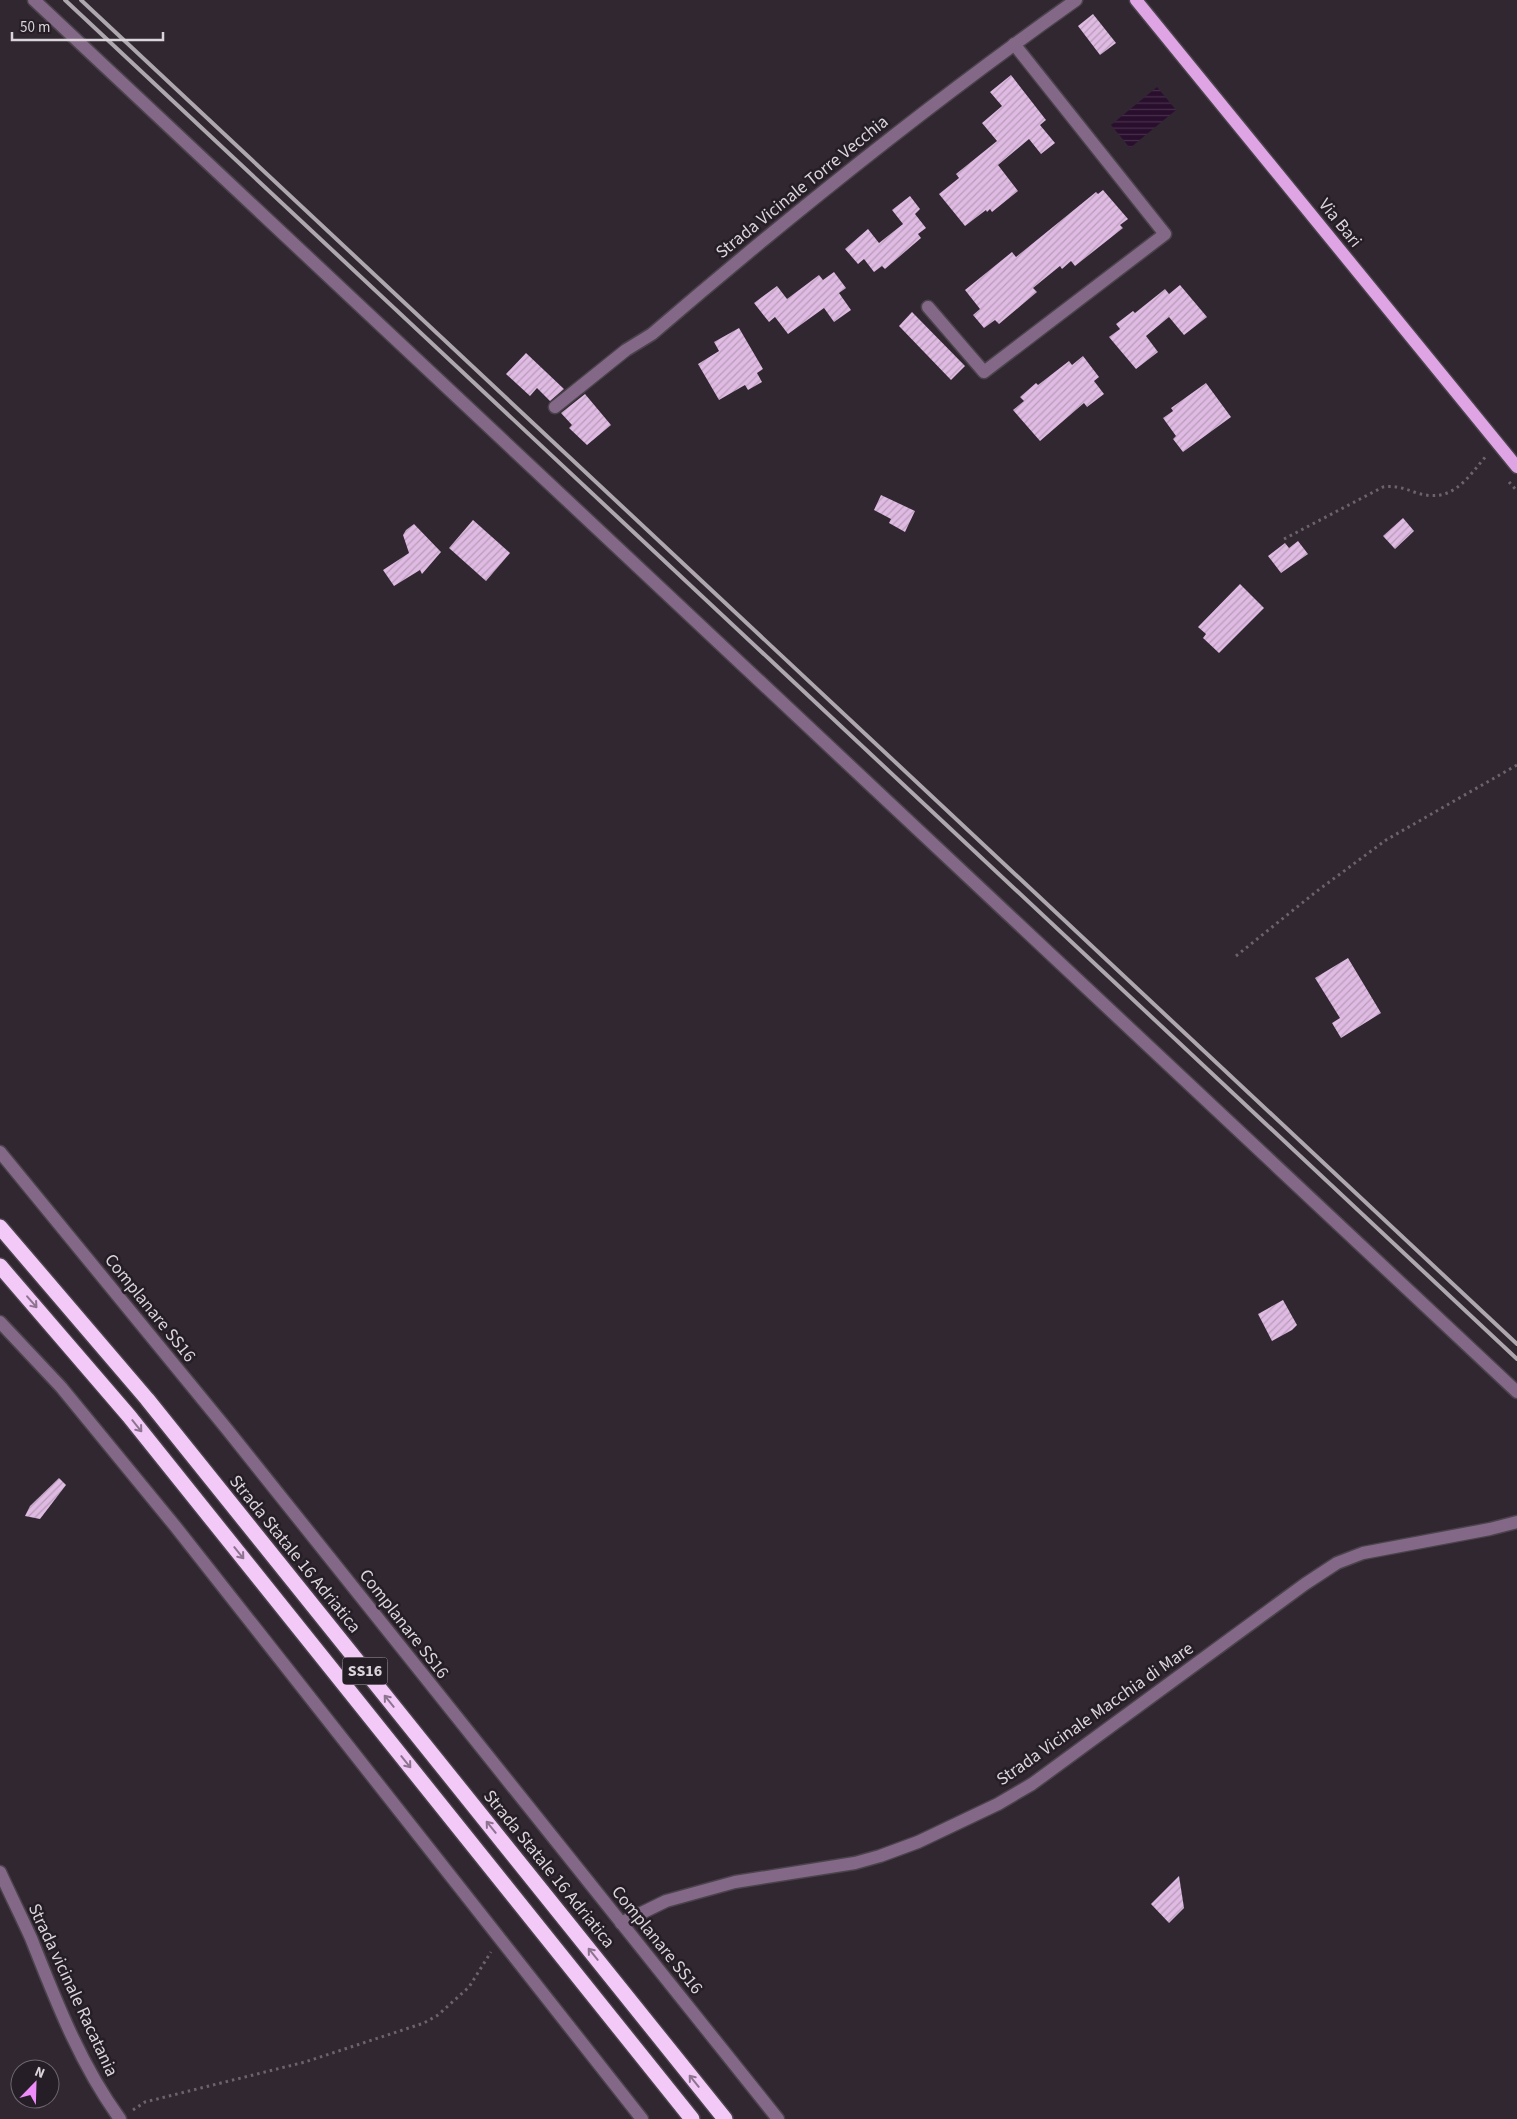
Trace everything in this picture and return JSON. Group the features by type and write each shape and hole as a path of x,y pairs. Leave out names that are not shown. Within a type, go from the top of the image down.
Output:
{"highway":[{"name":"Strada Statale 16 Adriatica","path":"0,1227 147,1399 725,2119"},
{"name":"SS16","path":"0,1266 129,1416 692,2119"}],"main road":[{"name":"Via Bari","path":"1136,0 1517,467"}],"street":[{"path":"34,0 1517,1392"},
{"name":"Strada Vicinale Torre Vecchia","path":"556,407 626,350 652,334 801,208 1014,44 1076,0"},
{"path":"928,307 984,372 1165,234 1014,44"},
{"name":"Complanare SS16","path":"0,1152 226,1428 778,2119"},
{"path":"0,1322 61,1388 176,1526 642,2119"},
{"name":"Strada Vicinale Macchia di Mare","path":"621,1923 666,1901 735,1882 855,1863 918,1842 998,1804 1032,1784 1304,1584 1337,1564 1363,1553 1481,1531 1517,1522"},
{"name":"Strada vicinale Racatania","path":"0,1872 30,1936 58,2008 79,2052 103,2096 124,2116"}],"path":[{"path":"1284,539 1368,493 1383,487 1391,486 1432,496 1454,490 1468,478 1498,444"},
{"path":"1236,956 1317,891 1386,840 1517,765"},
{"path":"124,2116 145,2102 305,2062 424,2023 438,2015 469,1987 499,1939"}],"shaded area":[{"path":"1157,87 1176,110 1130,148 1111,125"}],"building":[{"path":"1093,14 1116,43 1100,55 1078,26"},
{"path":"1011,75 1046,120 1040,125 1055,143 1041,154 1029,139 998,165 1018,191 992,212 990,209 987,212 986,210 965,226 939,194 959,178 956,174 997,141 982,123 1002,106 990,92"},
{"path":"1103,190 1128,219 1120,225 1123,228 1075,266 1071,261 1062,269 1060,266 1033,288 1037,292 999,324 995,320 984,328 973,315 980,309 965,290 1012,252 1016,257 1096,192 1098,194"},
{"path":"910,196 920,209 915,214 926,228 918,234 921,238 885,269 882,266 874,272 864,259 858,264 845,249 868,229 879,243 903,224 892,210"},
{"path":"834,272 846,288 839,293 851,310 834,322 824,308 788,334 775,317 769,322 754,303 777,286 787,299 819,275 823,280"},
{"path":"1180,285 1207,317 1184,335 1169,317 1146,336 1158,352 1136,369 1109,337 1120,329 1116,324 1133,311 1135,313 1165,289 1169,294"},
{"path":"912,312 965,366 951,380 899,326"},
{"path":"739,328 763,369 757,373 762,382 748,390 745,385 719,400 698,364 719,351 714,342"},
{"path":"526,353 564,389 550,401 537,388 530,396 506,374"},
{"path":"1083,356 1099,377 1094,381 1104,394 1087,407 1084,403 1040,441 1013,410 1024,401 1020,397 1036,383 1038,385 1069,361 1072,365"},
{"path":"1206,383 1231,417 1183,452 1173,439 1176,436 1163,418 1173,411 1171,408"},
{"path":"585,394 611,425 587,445 569,428 572,425 561,413"},
{"path":"881,495 915,511 905,532 889,523 891,519 874,510"},
{"path":"1403,518 1414,531 1395,549 1383,536"},
{"path":"473,520 510,553 486,581 449,548"},
{"path":"414,524 441,552 422,574 420,570 394,586 383,570 409,553 403,535"},
{"path":"1298,541 1308,554 1281,573 1268,556 1285,543 1289,548"},
{"path":"1240,584 1264,608 1219,653 1203,638 1206,634 1198,627"},
{"path":"1348,958 1381,1013 1341,1038 1332,1023 1340,1018 1315,978"},
{"path":"1283,1300 1297,1325 1292,1330 1272,1341 1258,1314"},
{"path":"59,1478 66,1485 40,1519 25,1516 30,1506"},
{"path":"1179,1876 1184,1908 1169,1923 1151,1904"}],"railway":[{"path":"65,0 1517,1359"},
{"path":"81,0 1517,1344"}]}
